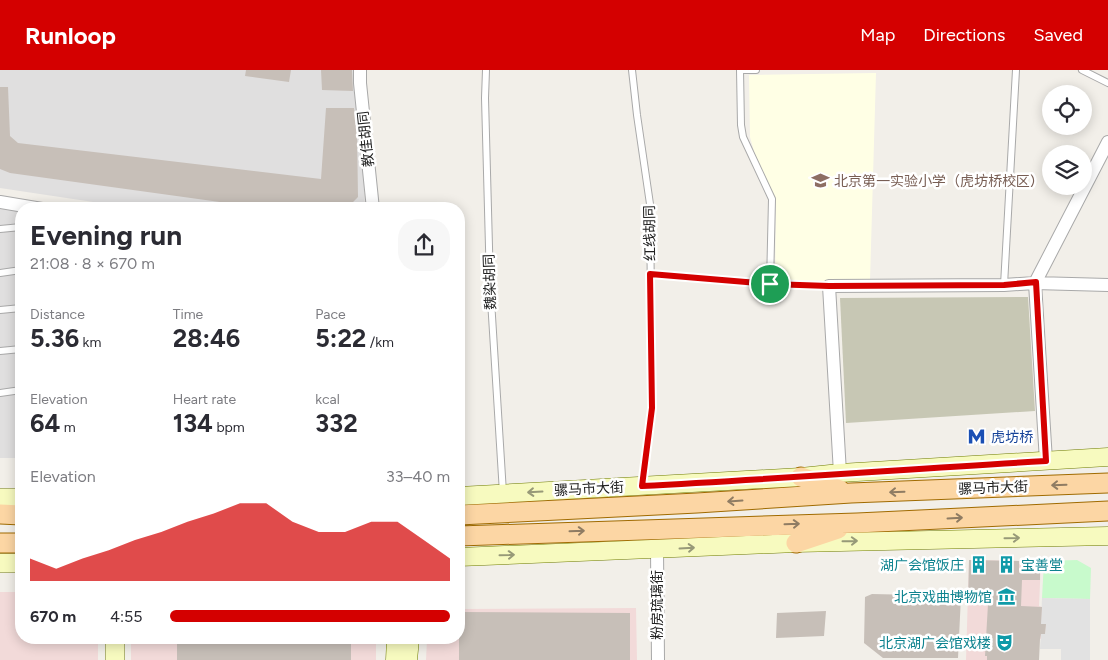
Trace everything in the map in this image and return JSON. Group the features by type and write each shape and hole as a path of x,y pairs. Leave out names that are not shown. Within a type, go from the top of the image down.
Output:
{"main road":[{"path":"801,478 851,494"},
{"name":"骡马市大街","path":"465,515 851,494 1108,483"},
{"name":"骡马市大街","path":"465,536 1108,511"},
{"path":"0,514 15,515"},
{"path":"796,543 857,522"},
{"path":"0,543 15,543"}],"street":[{"name":"教佳胡同","path":"360,70 372,202"},
{"path":"1046,461 1036,282 1108,142"},
{"path":"0,202 15,204"},
{"path":"840,473 829,286 1004,285 1036,282 1108,285"},
{"name":"骡马市大街","path":"465,496 801,478 840,473 1108,457"},
{"path":"0,498 15,498"},
{"path":"465,557 796,543 1108,536"},
{"name":"粉房琉璃街","path":"657,550 658,660"},
{"path":"0,563 15,563"},
{"path":"115,644 115,660"},
{"path":"395,660 396,644"},
{"path":"408,660 410,644"}],"lane":[{"name":"魏染胡同","path":"486,70 485,98 490,284 502,494"},
{"name":"红线胡同","path":"632,70 636,115 650,204 652,408 642,486"},
{"path":"756,70 740,70 741,125 743,137 772,199 770,284"},
{"path":"1004,285 1016,70"},
{"path":"1082,70 1108,83"},
{"path":"0,229 15,227"},
{"path":"0,273 15,271"},
{"path":"650,274 770,284 829,286"},
{"path":"0,310 15,309"},
{"path":"0,351 15,350"},
{"path":"0,392 15,391"}],"shaded area":[{"path":"0,70 360,70 365,202 93,202 0,188"},
{"name":"北京第一实验小学（虎坊桥校区)","path":"876,73 870,281 775,282 776,201 757,162 750,137 749,75"},
{"path":"0,207 15,209 15,458 0,458"},
{"path":"1028,297 1035,411 846,423 840,298"},
{"path":"969,560 1041,561 1039,606 1042,607 1041,624 1046,624 1045,634 1041,634 1041,639 1038,639 1037,660 966,660"},
{"path":"0,592 15,592 15,644 98,644 98,660 0,660"},
{"path":"1042,598 1090,599 1090,660 1061,660 1061,649 1040,649 1041,634 1045,634 1046,624 1041,624"},
{"path":"636,608 637,660 426,660 427,644 465,644 465,609"},
{"path":"131,644 376,644 376,660 131,660"}],"green space":[{"path":"1077,560 1091,568 1090,599 1042,598 1044,561"}],"building":[{"path":"246,70 291,70 289,82 245,76"},
{"path":"321,70 352,70 353,91 322,90"},
{"path":"0,87 8,87 10,136 18,143 321,179 326,108 354,108 357,131 358,197 353,202 219,202 10,173 0,169"},
{"path":"969,560 1019,561 1019,570 1040,571 1040,580 1022,580 1021,606 1042,607 1041,624 1046,624 1045,634 1041,634 1040,639 1039,660 987,660 987,656 985,656 988,604 968,604"},
{"path":"872,594 961,596 958,658 883,658 864,643 865,597"},
{"path":"826,611 824,636 776,638 777,613"},
{"path":"465,612 630,613 630,660 459,660 459,644 465,644"},
{"path":"177,644 351,644 351,660 177,660"}],"place":[{"name":"北京第一实验小学（虎坊桥校区)","path":"820,181"},
{"name":"虎坊桥","path":"977,437"},
{"name":"湖广会馆饭庄","path":"978,565"},
{"name":"宝善堂","path":"1007,565"},
{"name":"北京戏曲博物馆","path":"1006,597"},
{"name":"北京湖广会馆戏楼","path":"1005,643"}],"route":[{"path":"650,274 770,284 887,286 1004,285 1036,282 1046,461 840,473 801,478 642,486 652,408 650,274"}]}
